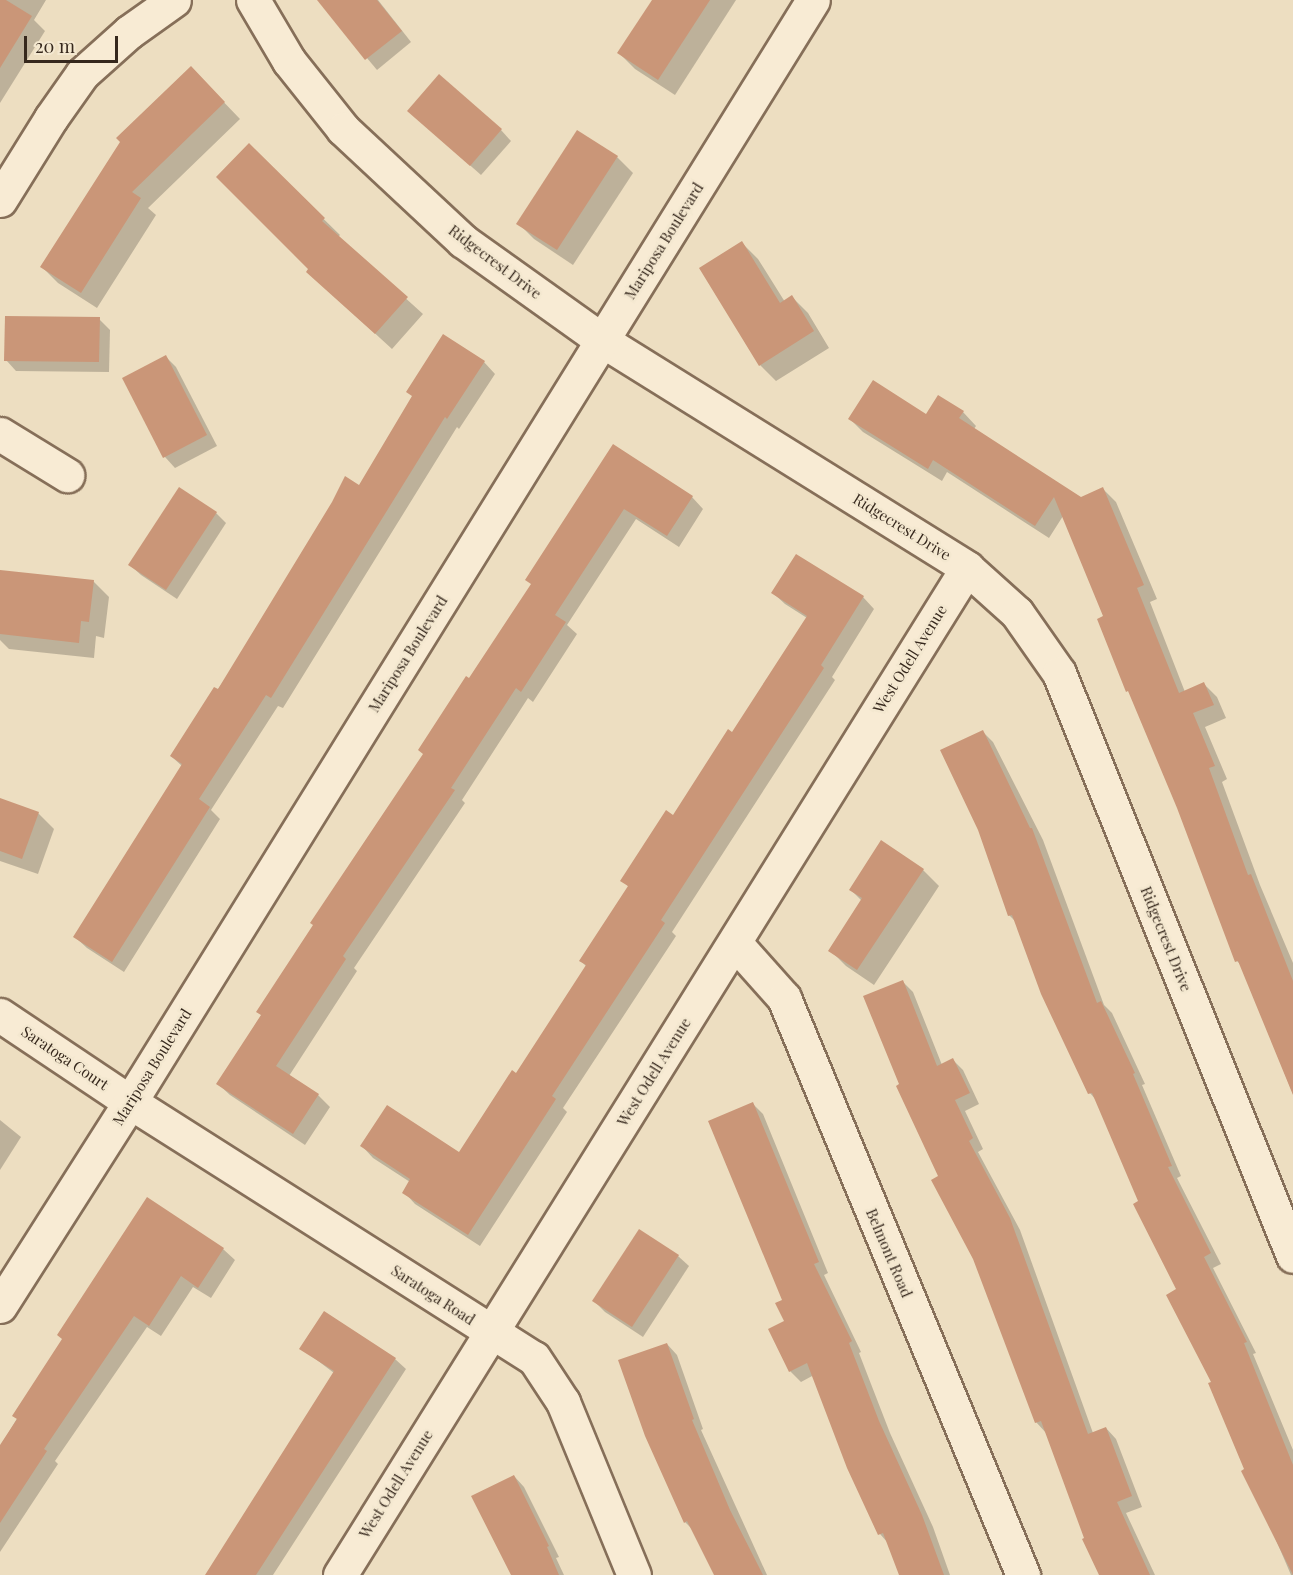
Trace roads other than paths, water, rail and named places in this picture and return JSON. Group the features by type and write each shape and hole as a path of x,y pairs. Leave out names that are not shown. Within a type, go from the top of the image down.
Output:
{"street":[{"path":"0,200 51,118 82,74 129,32 174,0"},
{"name":"Ridgecrest Drive","path":"253,0 289,61 342,129 464,241 603,341 967,568 1017,613 1059,673 1293,1256"},
{"name":"Mariposa Boulevard","path":"0,1306 130,1102 813,0"},
{"path":"0,434 67,475"},
{"name":"West Odell Avenue","path":"340,1575 967,568"},
{"name":"Belmont Road","path":"735,944 784,998 1023,1575"},
{"name":"Saratoga Court","path":"0,1015 130,1102"},
{"name":"Saratoga Road","path":"130,1102 534,1358 563,1402 634,1575"}]}
